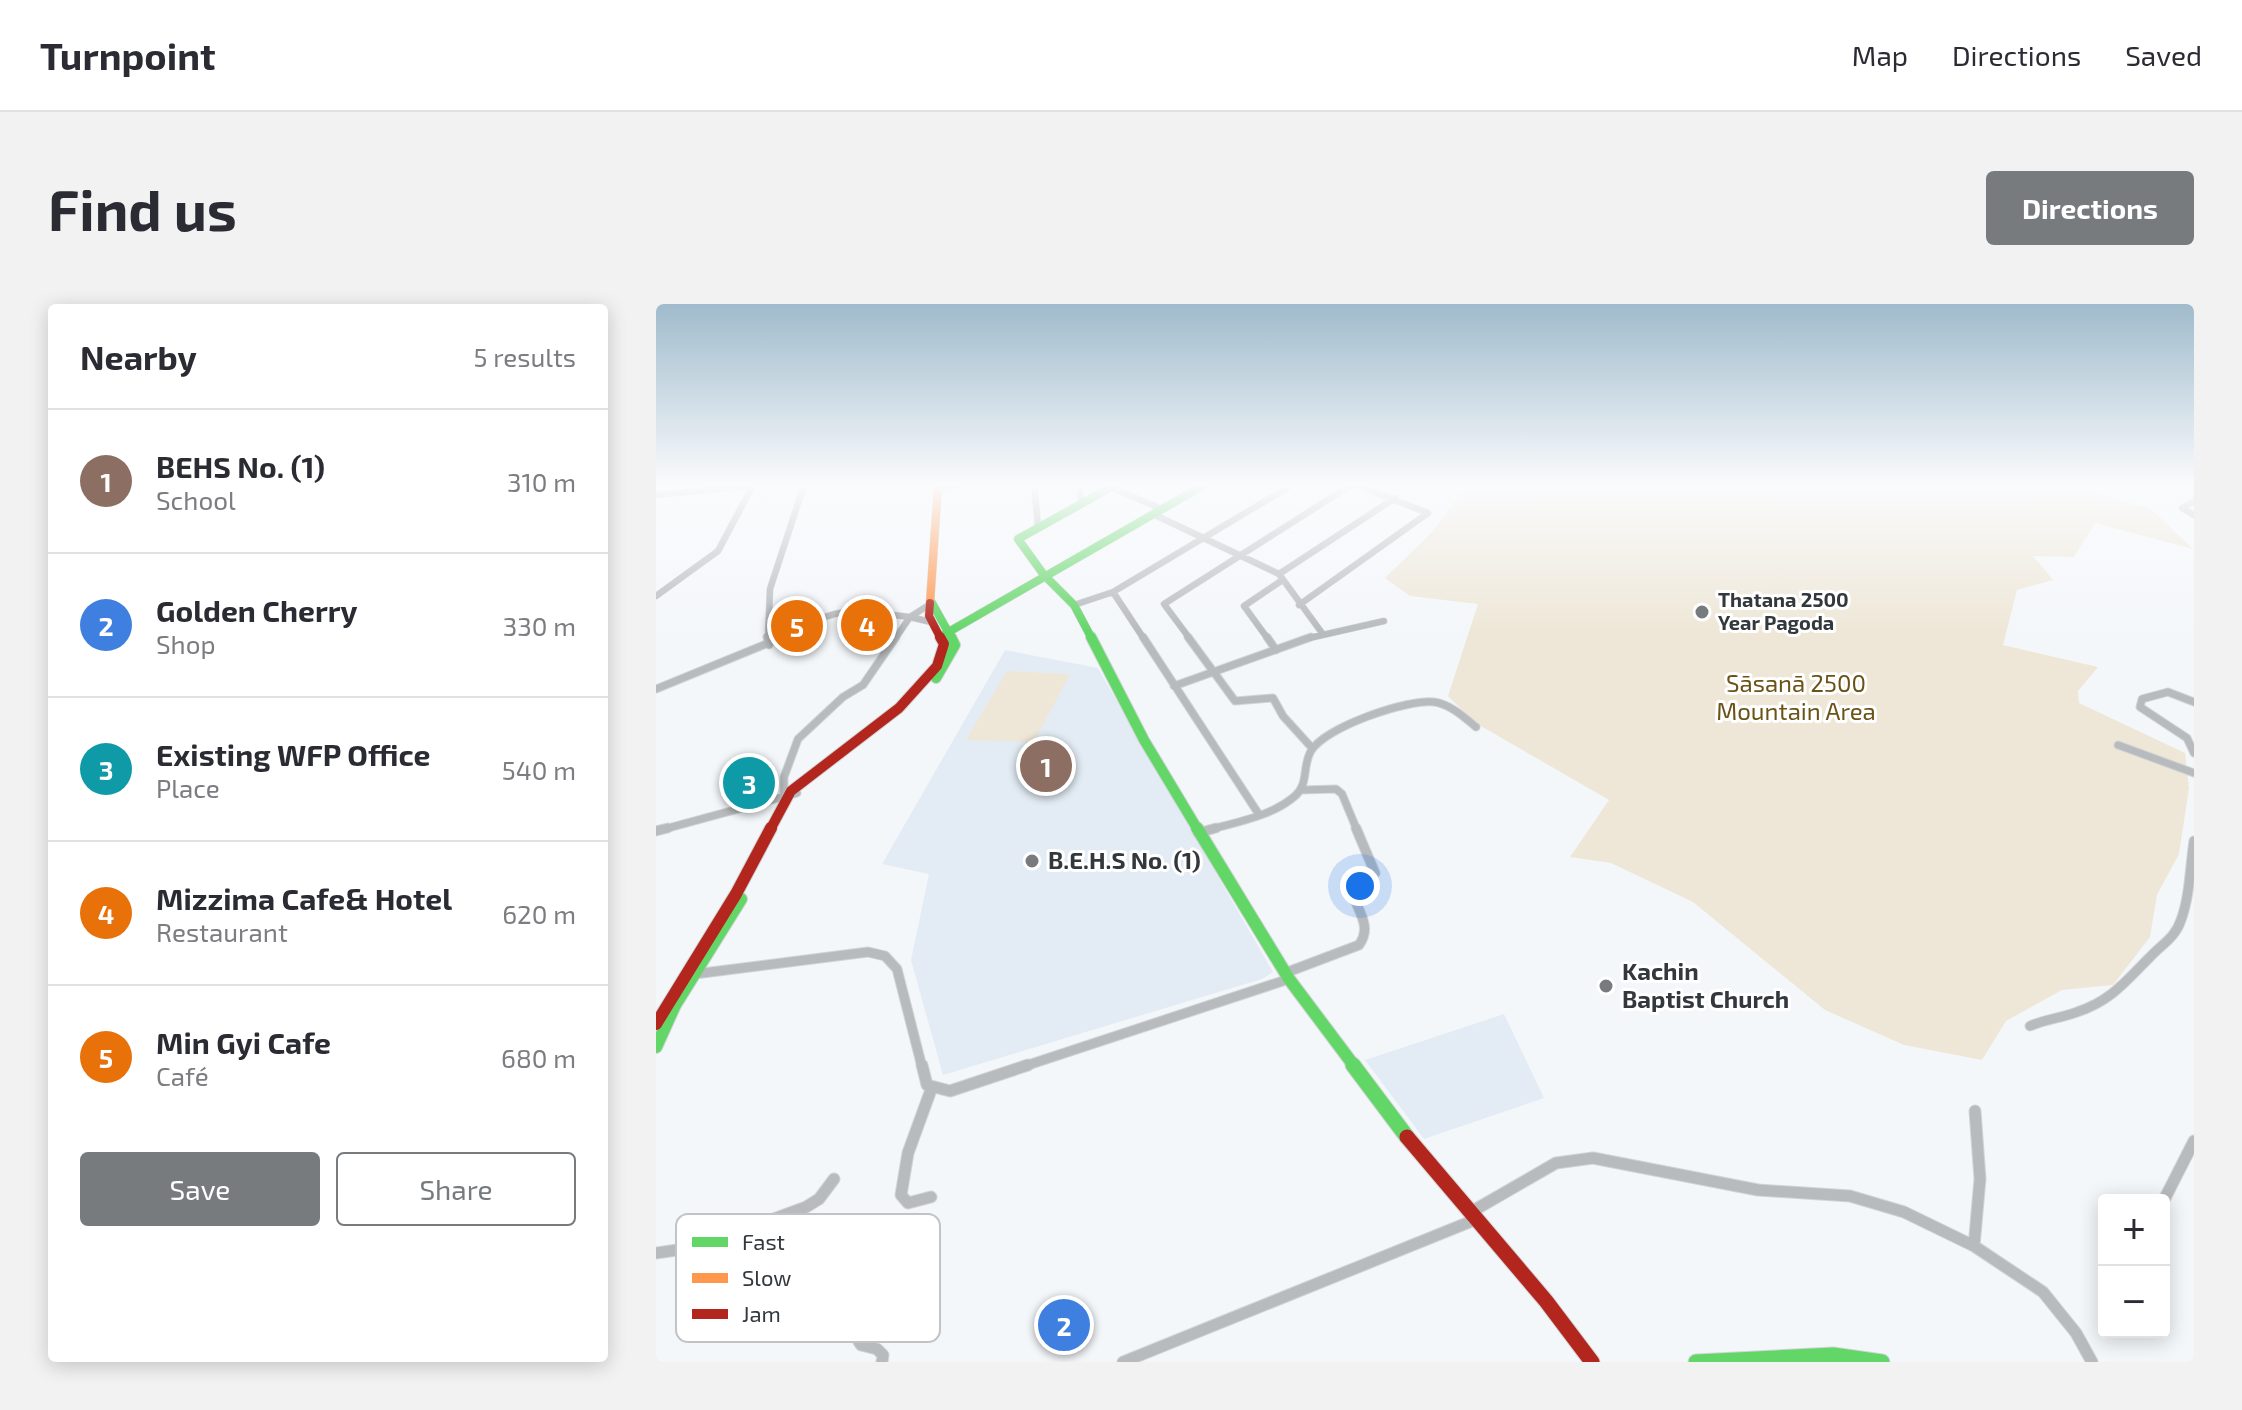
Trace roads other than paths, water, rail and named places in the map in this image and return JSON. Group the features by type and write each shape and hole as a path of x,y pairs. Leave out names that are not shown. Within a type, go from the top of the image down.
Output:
{"street":[{"path":"656,596 718,551 727,534"},
{"path":"769,645 766,637 767,610 789,534"},
{"path":"931,622 936,534"},
{"path":"1025,534 1018,539 1044,575 1074,605 1144,740 1287,976 1389,1115 1592,1362"},
{"path":"945,634 1118,534"},
{"path":"1196,534 1280,577 1322,633"},
{"path":"1074,605 1113,592 1212,534"},
{"path":"1274,534 1164,604 1212,673 1239,703 1263,696 1273,698 1283,716 1312,748"},
{"path":"1276,650 1244,606 1342,534"},
{"path":"1299,605 1398,534"},
{"path":"1113,592 1258,813"},
{"path":"656,1047 690,974 790,793 784,777 798,739 843,697 863,685 910,617 932,603"},
{"path":"656,831 790,793 907,700 937,666 945,648 945,634 932,603"},
{"path":"656,689 769,645 819,617 846,609 931,622 945,634"},
{"path":"1174,686 1322,633 1384,621"},
{"path":"2194,702 2176,692 2158,690 2142,699 2140,707 2187,738 2194,753"},
{"path":"1301,790 1312,748 1327,736 1420,700 1447,705 1476,727"},
{"path":"2118,745 2194,773"},
{"path":"656,1024 690,974 868,952 885,956 897,969 927,1085 950,1091 1287,976 1359,945 1367,937 1368,927 1352,894 1352,887 1375,873 1342,794 1336,789 1301,790 1283,804 1198,833"},
{"path":"2030,1026 2054,1016 2076,1013 2115,992 2141,972 2150,957 2173,938 2182,919 2194,841"},
{"path":"931,1197 908,1203 901,1195 908,1153 932,1087"},
{"path":"1974,1246 1982,1182 1975,1111"},
{"path":"2167,1194 2194,1141"},
{"path":"1123,1362 1474,1216 1556,1163 1593,1158 1758,1190 1850,1196 1904,1212 1974,1246 2043,1292 2076,1333 2092,1362"},
{"path":"787,1214 819,1199 834,1179"},
{"path":"656,1253 676,1250"},
{"path":"859,1342 877,1349 883,1355 882,1362"},
{"path":"1696,1362 1833,1355 1880,1362"}],"place":[{"name":"Thatana 2500 Year Pagoda","path":"1702,612"},
{"name":"Mizzima Cafe& Hotel","path":"867,625"},
{"name":"Min Gyi Cafe","path":"797,626"},
{"name":"BEHS No. (1)","path":"1046,766"},
{"name":"Existing WFP Office","path":"749,783"},
{"name":"B.E.H.S No. (1)","path":"1032,861"},
{"name":"Kachin Baptist Church","path":"1606,986"},
{"name":"Golden Cherry","path":"1064,1325"}],"park label":[{"name":"Sāsanā 2500 Mountain Area","path":"1796,698"}]}
